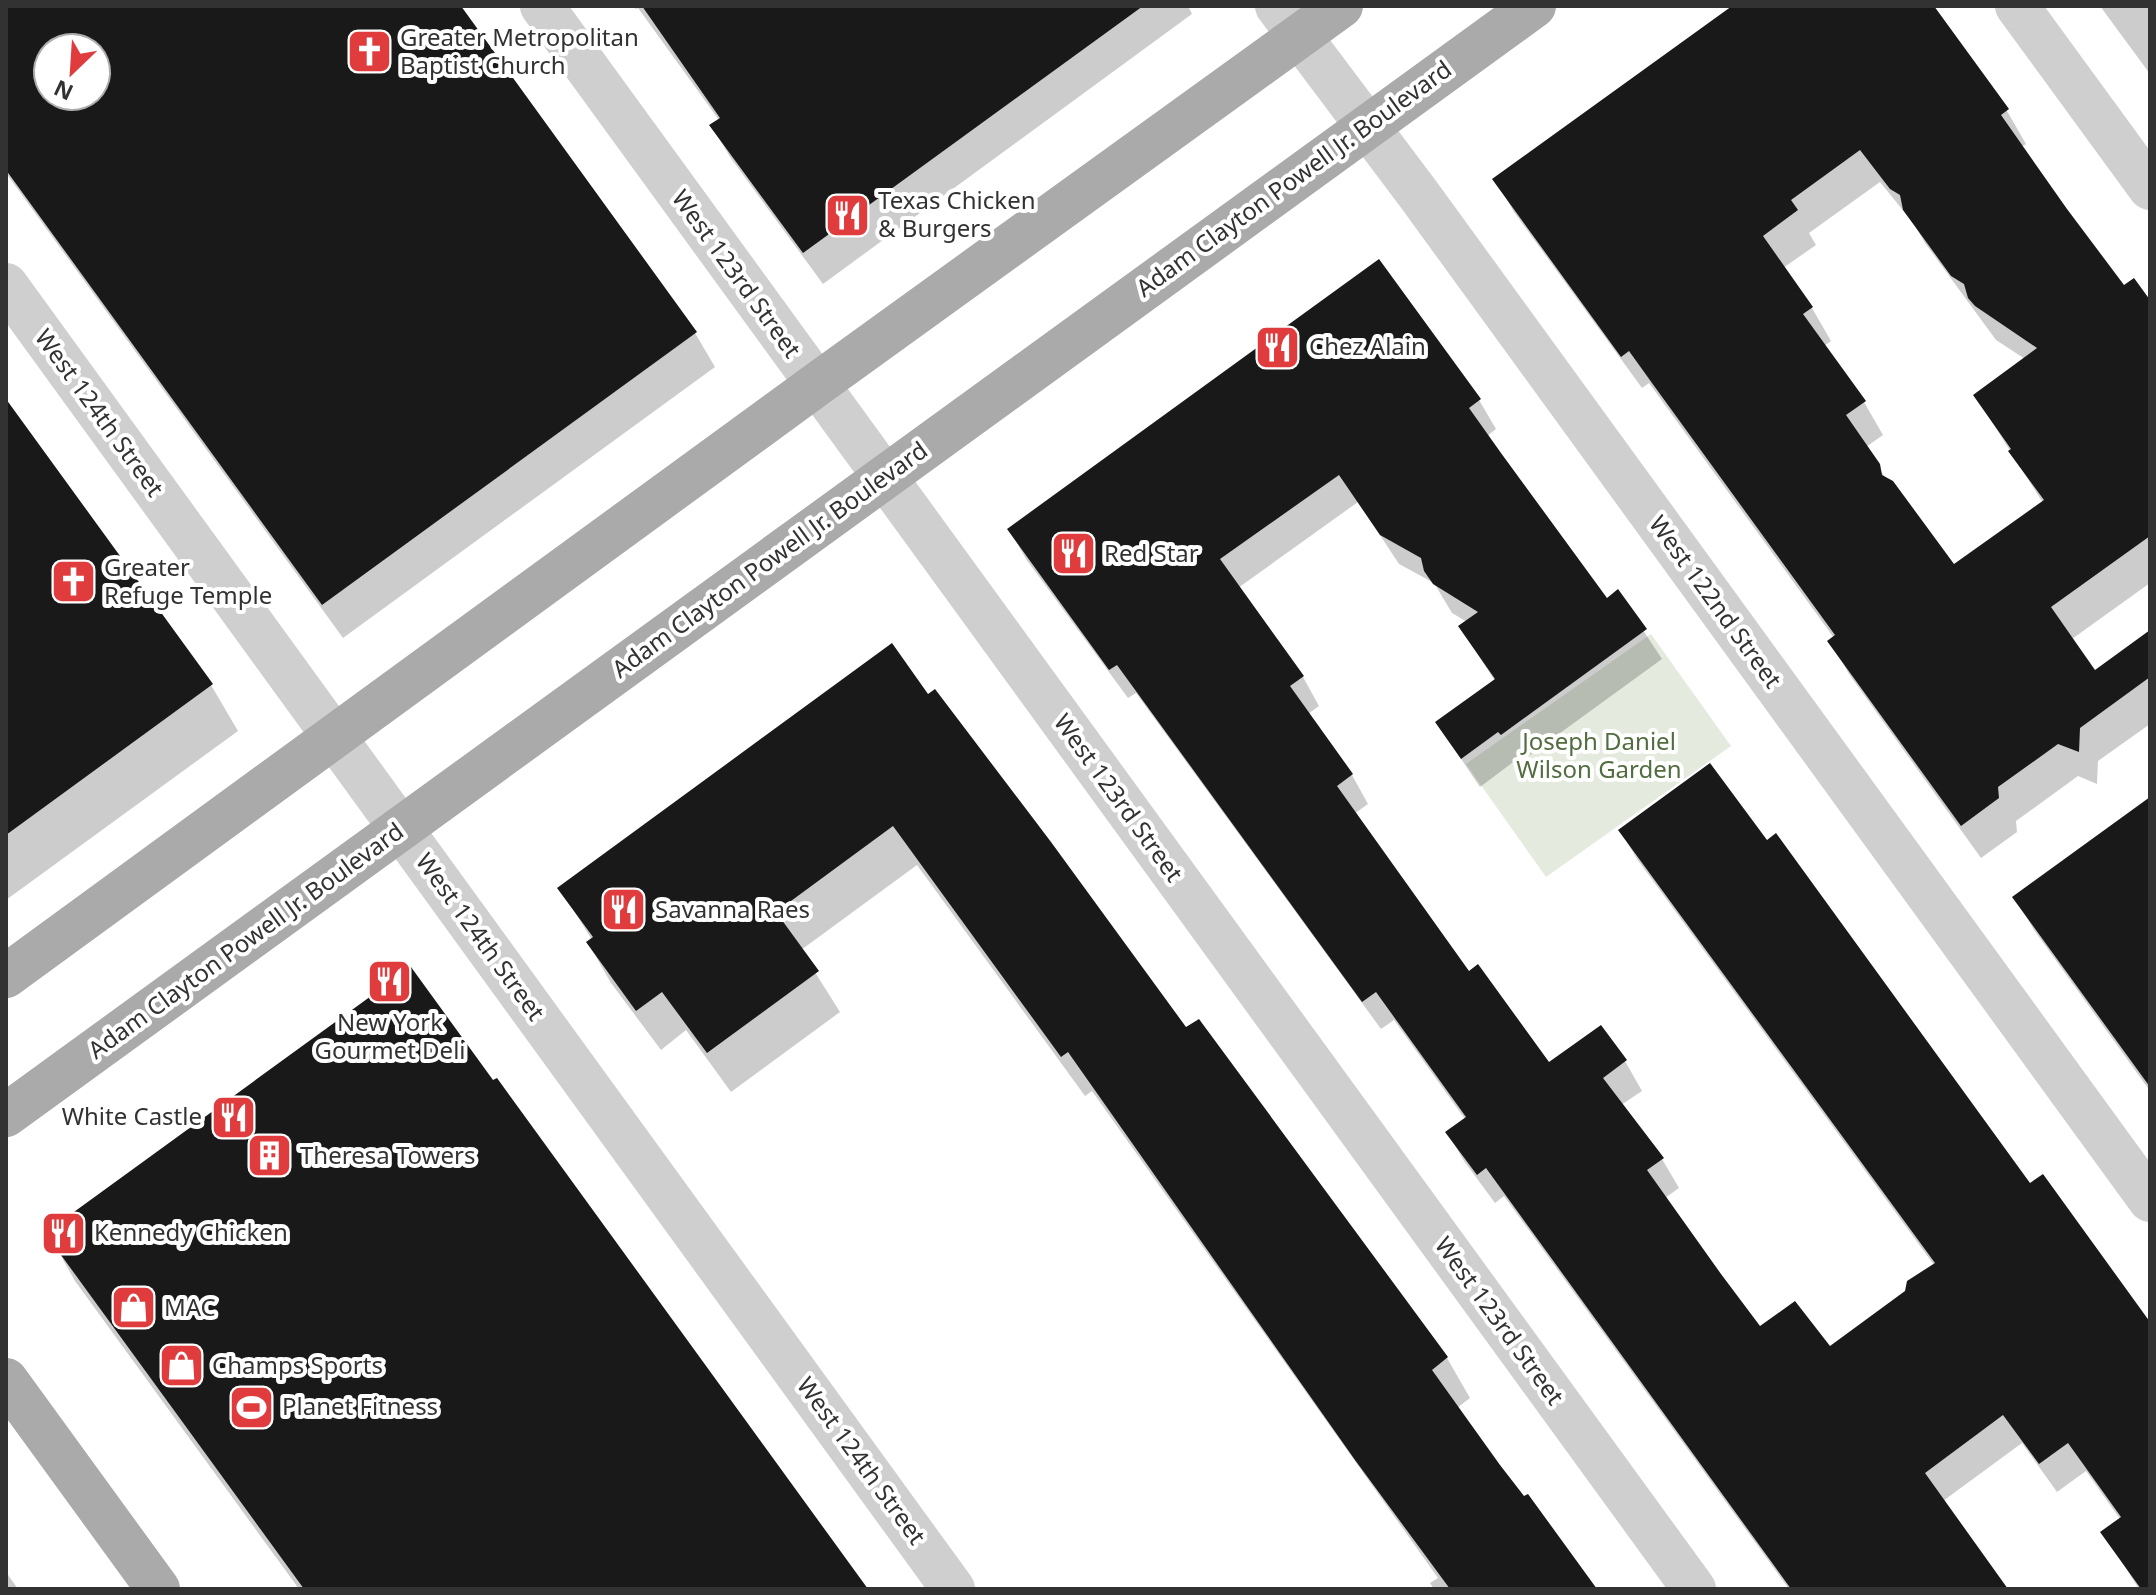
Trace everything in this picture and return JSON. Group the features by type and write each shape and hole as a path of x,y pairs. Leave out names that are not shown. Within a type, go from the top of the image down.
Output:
{"main road":[{"path":"6,976 816,385 1288,21 1341,6"},
{"name":"Adam Clayton Powell Jr. Boulevard","path":"6,1115 1534,6"},
{"path":"6,1380 158,1589"}],"street":[{"name":"West 123rd Street","path":"542,6 1694,1589"},
{"path":"2017,6 2150,188"},
{"name":"West 122nd Street","path":"1288,21 2150,1200"},
{"name":"West 124th Street","path":"6,285 953,1589"}],"green space":[{"name":"Joseph Daniel Wilson Garden","path":"1651,634 1731,746 1546,877 1466,764"}],"building":[{"path":"6,6 461,6 697,332 322,605 6,170"},
{"path":"642,6 1143,6 803,253 709,125 720,118"},
{"path":"1732,6 1934,6 2009,109 2001,115 2067,209 2124,285 2134,278 2150,300 2150,536 2051,607 2095,670 2150,630 2150,677 2080,728 2079,752 2058,744 1998,787 1999,798 1961,826 1827,641 1835,635 1629,351 1621,357 1492,179","holes":["1860,150 1890,189 1900,195 1903,210 1951,276 1964,284 1968,298 1975,306 2037,348 1973,395 2044,500 1954,564 1893,481 1882,475 1880,464 1846,415 1866,401 1803,314 1813,307 1763,236 1798,210 1791,200"]},
{"path":"1379,259 1481,399 1469,408 1501,453 1607,598 1618,589 1647,629 1501,735 1498,732 1461,759 1435,722 1495,679 1458,626 1478,612 1433,584 1424,571 1421,558 1380,535 1339,475 1220,559 1304,676 1290,686 1353,774 1337,786 1469,971 1478,964 1549,1062 1601,1025 1627,1060 1603,1078 1664,1158 1647,1170 1721,1274 1760,1326 1795,1301 1830,1346 1905,1291 1907,1281 1935,1263 1618,830 1710,763 1767,840 1776,833 2030,1183 2043,1174 2150,1322 2150,1589 2141,1589 2100,1532 2121,1517 2068,1443 2039,1464 2003,1415 1925,1473 2008,1589 1791,1589 1486,1168 1477,1175 1445,1132 1466,1117 1376,992 1362,1002 1117,665 1109,670 1007,529"},
{"name":"Greater Refuge Temple","path":"6,399 213,684 6,835"},
{"path":"892,643 928,694 935,689 1186,1027 1199,1019 1448,1357 1432,1370 1500,1465 1524,1496 1528,1494 1597,1589 1450,1589 1355,1460 1068,1052 1061,1057 893,826 776,912 819,971 707,1053 662,992 636,1011 586,942 593,937 557,888"},
{"path":"2150,797 2150,1087 2012,897"},
{"path":"411,967 493,1080 497,1078 868,1589 304,1589 45,1233"}],"place":[{"name":"Greater Metropolitan Baptist Church","path":"369,52"},
{"name":"Texas Chicken & Burgers","path":"847,215"},
{"name":"Chez Alain","path":"1278,347"},
{"name":"Red Star","path":"1073,554"},
{"name":"Greater Refuge Temple","path":"73,582"},
{"name":"Savanna Raes","path":"624,910"},
{"name":"New York Gourmet Deli","path":"390,981"},
{"name":"White Castle","path":"233,1117"},
{"name":"Theresa Towers","path":"269,1156"},
{"name":"Kennedy Chicken","path":"63,1233"},
{"name":"MAC","path":"133,1308"},
{"name":"Champs Sports","path":"181,1366"},
{"name":"Planet Fitness","path":"251,1407"}]}
